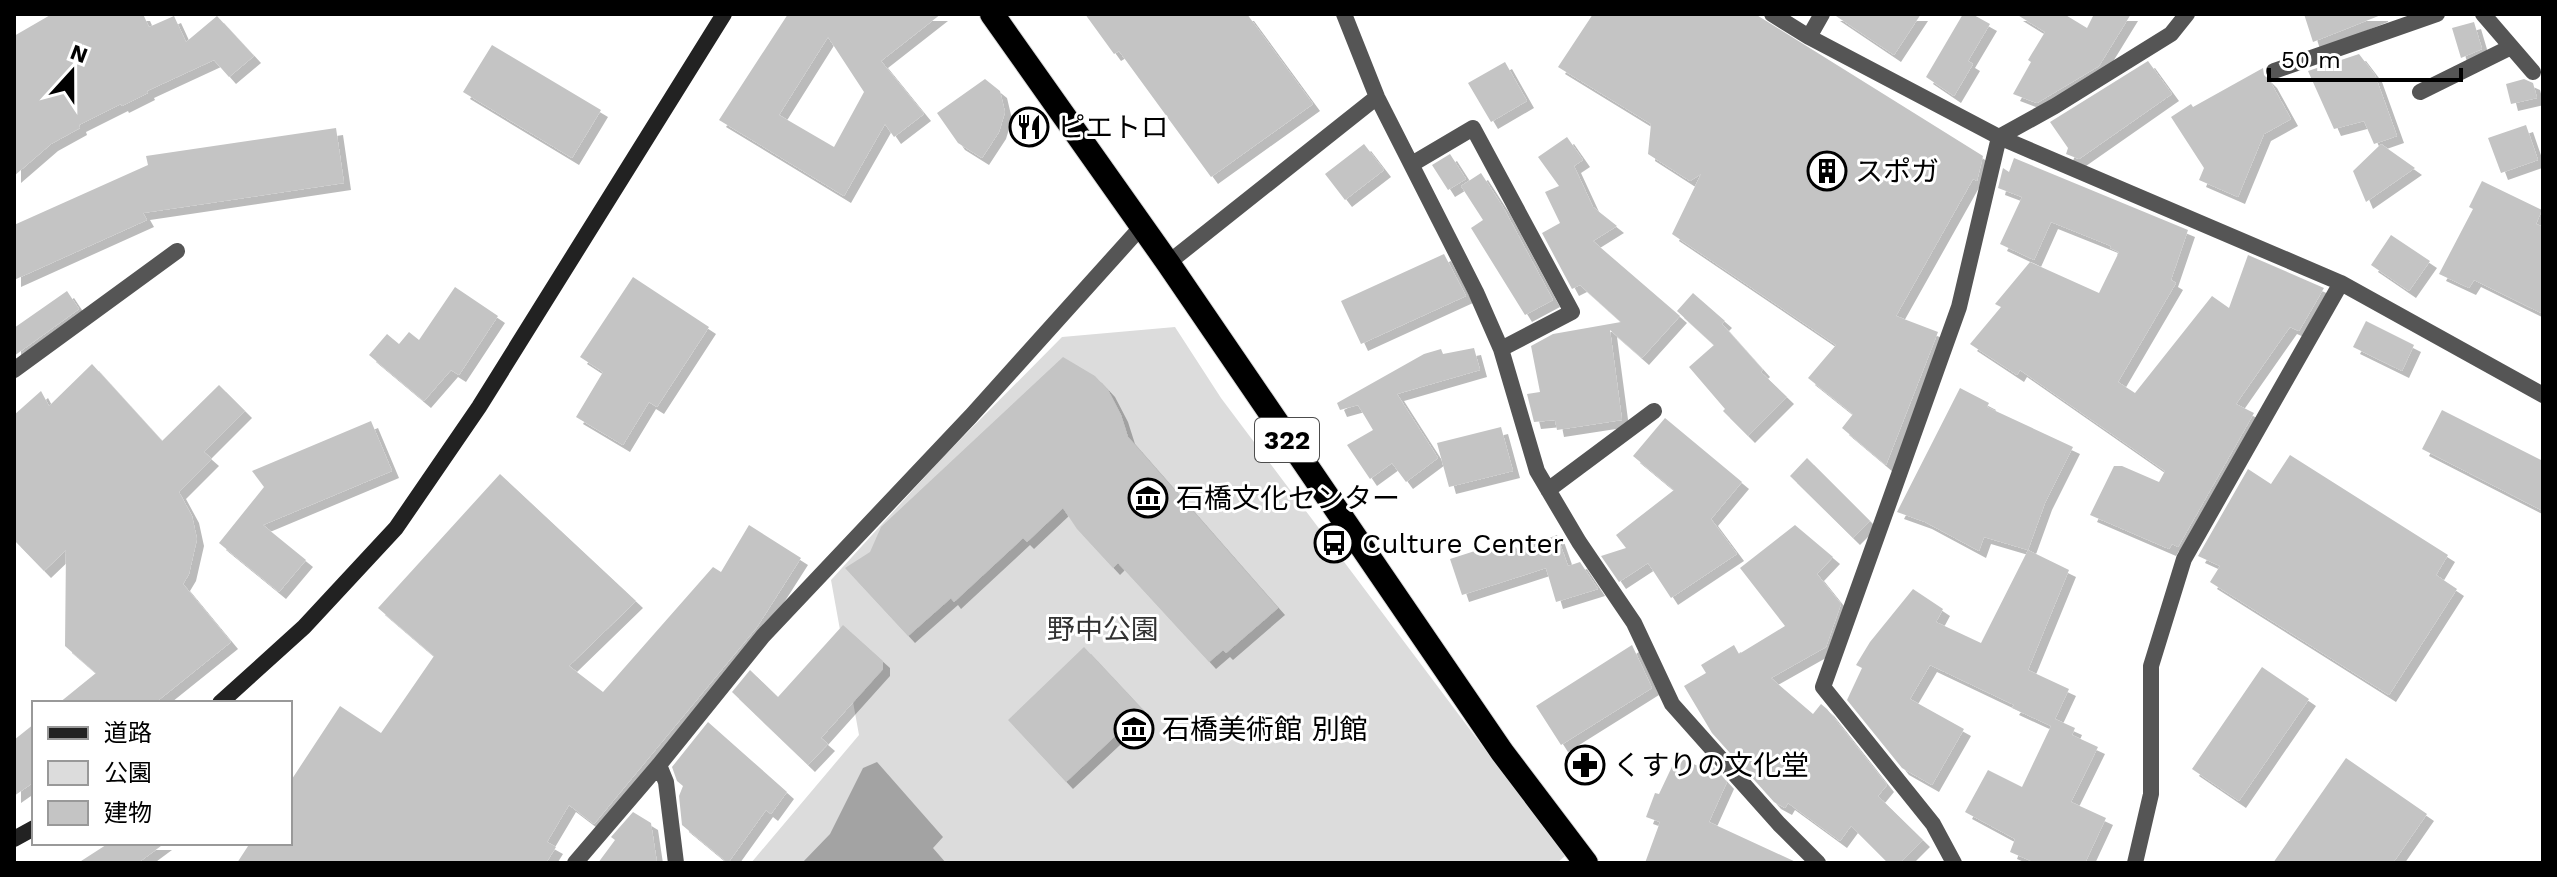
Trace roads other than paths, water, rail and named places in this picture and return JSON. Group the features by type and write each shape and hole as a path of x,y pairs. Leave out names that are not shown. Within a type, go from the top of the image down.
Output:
{"highway":[{"name":"322","path":"992,14 1168,263 1502,752 1586,863"}],"street":[{"path":"222,701 304,627 396,528 479,407 724,14"},
{"path":"1344,14 1377,97 1476,292 1501,349 1537,471 1579,542 1634,623 1672,704 1818,863"},
{"path":"1772,14 1809,37 1999,137 2341,283 2543,395"},
{"path":"1809,37 1822,14"},
{"path":"1954,863 1933,824 1823,687 1959,307 1999,137 2171,34 2187,14"},
{"path":"2274,71 2437,14"},
{"path":"2483,14 2533,72"},
{"path":"2420,92 2511,47"},
{"path":"1168,263 1377,97"},
{"path":"1412,164 1473,128 1572,312 1501,349"},
{"path":"575,863 763,636 971,416 1142,226"},
{"path":"14,370 177,251"},
{"path":"2135,863 2151,794 2151,666 2184,559 2341,283"},
{"path":"1548,490 1654,411"},
{"path":"659,765 666,782 676,863"},
{"path":"14,839 32,829"}],"place":[{"name":"ピエトロ","path":"1029,127"},
{"name":"スポガ","path":"1827,171"},
{"name":"石橋文化センター","path":"1148,498"},
{"name":"Culture Center","path":"1334,543"},
{"name":"石橋美術館 別館","path":"1134,729"},
{"name":"くすりの文化堂","path":"1585,765"}],"park label":[{"name":"野中公園","path":"1103,629"}]}
